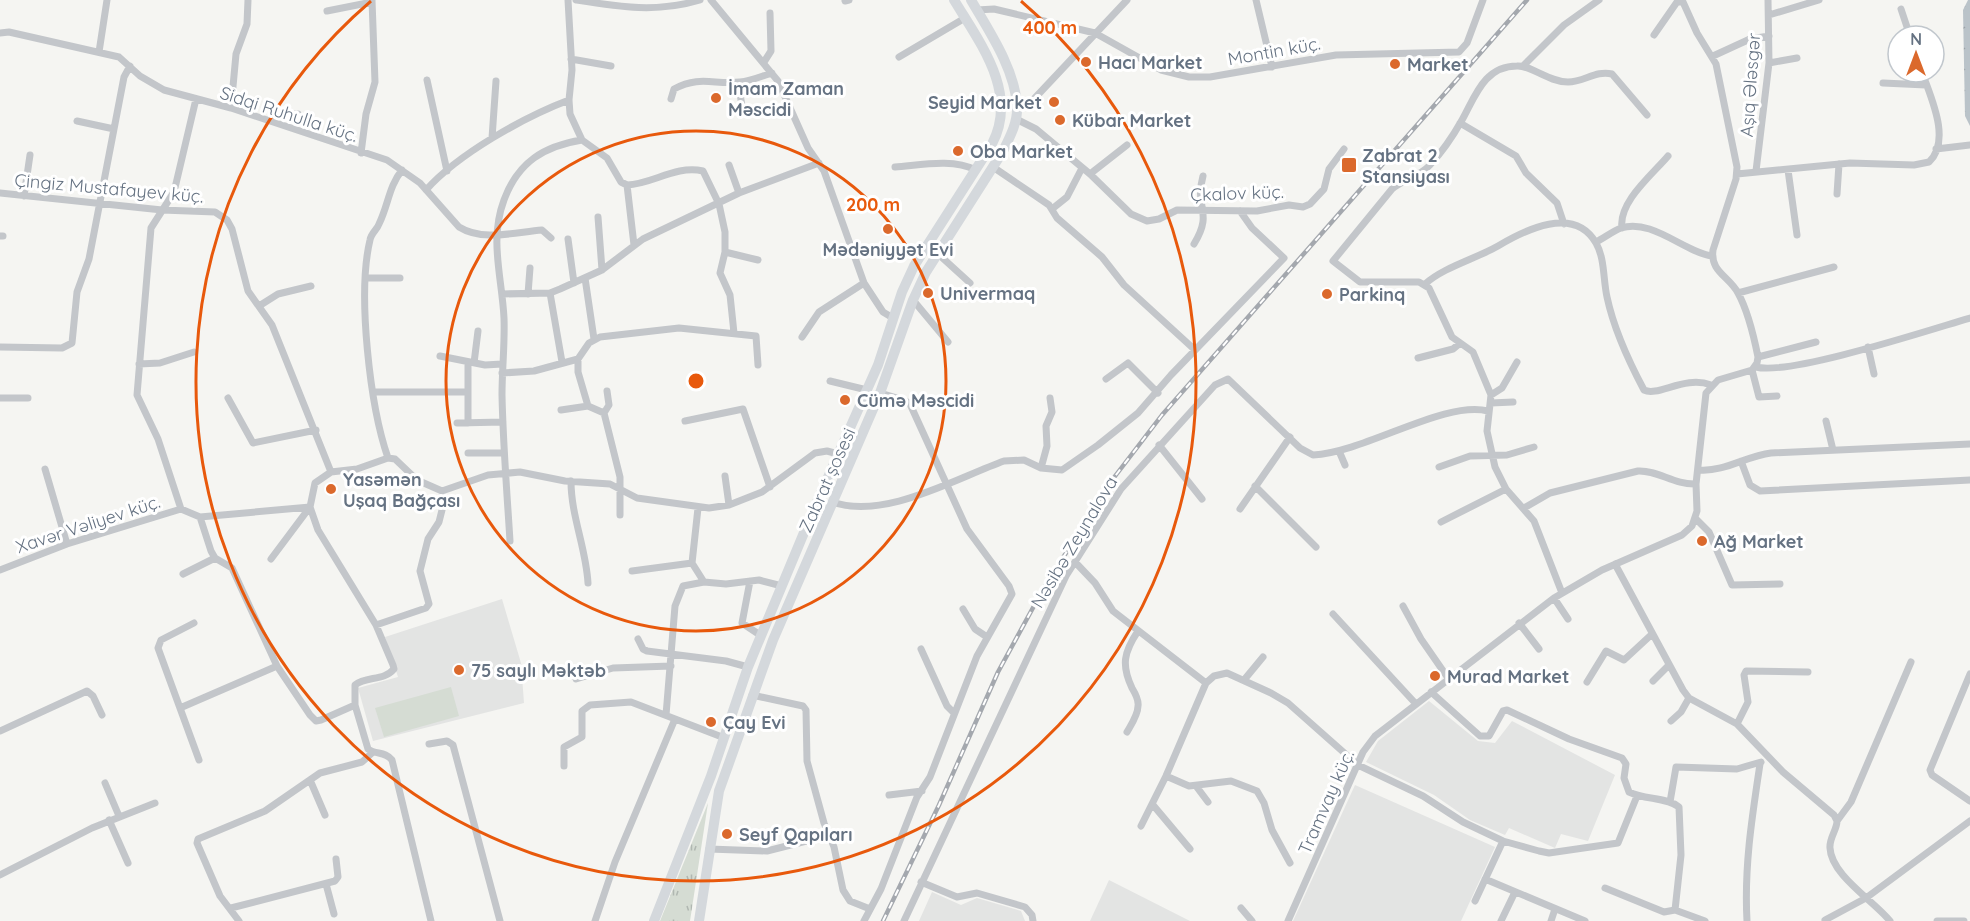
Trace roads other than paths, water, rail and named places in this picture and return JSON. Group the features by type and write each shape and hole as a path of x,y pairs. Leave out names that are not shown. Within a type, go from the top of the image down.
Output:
{"main road":[{"name":"Zabrat şosesi","path":"654,921 711,776 722,737 760,635 867,390 914,266 998,133 1003,104 988,57 954,0"},
{"name":"Zabrat şosesi","path":"699,921 719,791 735,741 792,590 880,393 913,300 937,253 1009,140 1016,119 1017,105 1000,52 971,0"},
{"path":"838,454 850,460"}],"street":[{"path":"99,52 107,0"},
{"path":"231,108 236,54 247,24 248,0"},
{"path":"568,0 572,81 569,100 574,126 582,140 607,158 621,182 627,185 669,172 694,169 703,171 718,204 725,232 725,252 720,273 730,295 734,333"},
{"path":"576,0 638,9 672,7 700,0"},
{"path":"711,0 772,73 808,148 819,163 864,283 883,312 893,318"},
{"path":"1017,105 1033,100 1127,0"},
{"path":"1256,0 1272,67"},
{"path":"1473,0 1482,2"},
{"path":"1599,0 1564,24 1523,66 1502,69 1482,82 1460,123 1432,163 1422,173 1404,180 1392,189 1333,261 1348,275 1368,284 1408,282 1425,284 1438,274 1478,257 1521,232 1532,228 1564,224 1578,226 1596,242 1602,260 1606,297 1619,339 1644,390 1651,393 1681,382 1698,381 1711,385"},
{"name":"Aşıq Ələsgər","path":"1756,171 1768,63 1768,0"},
{"path":"1769,15 1819,0"},
{"path":"327,11 372,1 375,82 366,114 361,153"},
{"path":"1654,35 1680,1 1713,56 1737,174 1712,256 1715,268 1738,293 1758,357 1754,368 1759,397 1777,396"},
{"name":"Montin küç.","path":"977,10 994,9 1095,33 1161,70 1176,75 1210,77 1336,55 1459,52 1467,43 1482,2"},
{"path":"1901,9 1906,24"},
{"path":"764,62 771,51 770,13"},
{"path":"899,57 965,18"},
{"name":"Sidqi Ruhulla küç.","path":"0,33 9,32 119,57 140,76 164,90 231,108 387,160 426,190 459,228 466,232 518,235 542,230 550,238"},
{"path":"1713,56 1750,39 1769,36"},
{"path":"571,58 611,66"},
{"path":"1768,63 1797,58"},
{"path":"0,347 62,348 72,343 76,292 89,259 98,201 124,77 130,66"},
{"path":"1523,66 1535,73 1566,82 1579,81 1596,74 1612,74 1647,115"},
{"path":"671,99 674,89 686,83 699,80 738,83 772,73"},
{"path":"427,80 447,171"},
{"path":"492,138 496,81"},
{"path":"738,83 743,111"},
{"path":"1737,174 1839,164 1924,164 1933,158 1936,149 1938,113 1926,85 1883,83"},
{"path":"181,509 158,439 137,395 151,228 174,192 196,99"},
{"path":"426,190 447,171 492,138 544,109 569,100"},
{"path":"271,121 276,115 298,114"},
{"name":"Çkalov küç.","path":"1016,119 1036,129 1090,174 1131,214 1140,219 1154,220 1177,210 1240,211 1280,206 1303,207 1310,204 1324,189 1329,169 1344,149"},
{"path":"77,121 114,129"},
{"path":"1460,123 1516,156 1526,173 1557,203 1564,224"},
{"path":"510,541 504,453 502,294 497,267 496,233 506,195 528,162 548,148 582,140"},
{"path":"1090,174 1127,145"},
{"path":"1936,149 1970,145"},
{"path":"24,196 30,155"},
{"path":"1622,228 1622,214 1625,209 1668,156"},
{"path":"502,294 550,293 602,270 634,245 739,193 819,163"},
{"path":"895,167 953,163 964,164 976,170"},
{"path":"1837,194 1839,164"},
{"path":"729,165 739,193"},
{"path":"993,167 1052,209 1061,223 1108,263 1124,285 1195,350"},
{"path":"1052,209 1067,197 1082,168"},
{"path":"388,458 381,439 365,325 366,278 370,239 378,228 391,188 402,170"},
{"path":"1788,170 1797,235"},
{"path":"1194,244 1203,230 1203,210 1199,197 1203,177"},
{"path":"627,185 634,245"},
{"name":"Çingiz Mustafayev küç.","path":"0,193 98,201 162,210 216,212 227,220 248,291 272,325 331,472"},
{"path":"832,502 852,507 883,505 1004,461 1024,460 1041,468 1062,470 1098,445 1123,426 1158,393 1195,350 1284,258 1252,228 1240,211"},
{"path":"598,217 602,270"},
{"path":"1596,242 1622,228 1648,230 1697,252 1712,256"},
{"path":"568,239 574,283"},
{"path":"725,252 758,260"},
{"path":"937,253 970,283"},
{"path":"1738,293 1834,267"},
{"path":"528,294 530,268"},
{"path":"366,278 400,278"},
{"path":"585,278 594,339"},
{"path":"802,337 819,312 864,283"},
{"path":"1425,284 1433,294 1452,337 1473,352 1491,399"},
{"path":"259,306 278,294 311,286"},
{"path":"550,293 562,362"},
{"path":"913,300 948,342"},
{"path":"1780,584 1732,585 1709,532 1696,519 1696,484 1704,405 1711,385 1718,380 1754,368 1772,369 1970,318"},
{"path":"588,406 578,372 578,359 594,339 679,328 756,336 758,365"},
{"path":"468,423 466,392 478,331"},
{"path":"1758,357 1816,342"},
{"path":"1418,358 1453,349 1459,344"},
{"path":"1868,346 1874,374"},
{"path":"140,364 160,363 194,352"},
{"path":"440,356 471,362 502,364"},
{"path":"502,373 534,371 578,359"},
{"path":"1517,362 1502,388 1491,399 1487,431 1492,456 1506,489 1534,521 1562,593"},
{"path":"1106,379 1128,363 1158,393"},
{"name":"Nəsibə Zeynalova","path":"904,921 1052,603 1075,562 1121,489 1215,386 1225,378 1300,448 1313,455 1373,442 1456,411 1488,411"},
{"path":"830,381 867,390"},
{"path":"607,391 609,405 604,413 621,488 620,515"},
{"path":"375,392 466,392"},
{"path":"864,921 881,889 922,790 930,777 954,713 987,637 1011,598 1011,590 974,542 945,484 910,404 880,393"},
{"path":"0,398 28,398"},
{"path":"228,398 253,442 316,430"},
{"path":"1041,468 1047,446 1046,426 1052,412 1050,398"},
{"path":"1491,399 1513,402"},
{"path":"561,410 588,406 604,413"},
{"path":"685,421 742,409 770,487"},
{"path":"1826,421 1833,450"},
{"path":"457,423 503,422"},
{"path":"1240,509 1290,437"},
{"path":"1699,470 1722,469 1771,453 1970,444"},
{"path":"1159,445 1202,499"},
{"path":"1440,467 1470,456 1507,455 1534,447"},
{"path":"272,559 310,507 315,483 331,472 357,469 388,458 399,461 417,480 442,491 488,475 506,472 610,484 637,498 698,508 729,505 770,487 815,453 827,451 838,454"},
{"path":"1339,451 1345,465"},
{"path":"468,453 504,453"},
{"path":"1741,461 1750,485 1760,491 1970,480"},
{"path":"45,469 67,544"},
{"path":"1524,508 1550,493 1638,471 1649,472 1682,485 1696,484"},
{"path":"725,476 729,505"},
{"path":"571,481 572,510 582,541 588,583"},
{"path":"1256,486 1316,547"},
{"path":"1441,522 1506,489"},
{"path":"376,625 426,608 429,604 420,572 428,539 439,522 443,506 442,491"},
{"path":"310,507 318,530 376,625 394,669 387,675 357,683 354,688 355,705 364,741 372,753"},
{"name":"Xavər Vəliyev küç.","path":"0,570 67,544 181,509 200,517 310,507"},
{"path":"698,508 692,563 704,582"},
{"path":"200,517 207,543 215,558 232,568 277,666 310,716 316,721 355,705"},
{"name":"Tramvay küç.","path":"1288,921 1358,765 1375,736 1554,598 1615,564 1682,535 1696,519"},
{"path":"183,574 215,558"},
{"path":"1075,562 1095,583 1113,611 1206,683"},
{"path":"632,571 692,563"},
{"path":"1615,564 1668,666 1689,698 1737,724 1766,756 1838,820"},
{"path":"666,715 670,654 678,593 688,583 726,584 767,580 782,586"},
{"path":"750,581 742,623 760,635"},
{"path":"1554,598 1568,619"},
{"path":"1403,606 1421,639 1448,678"},
{"path":"963,609 975,628 987,637"},
{"path":"1333,614 1416,704"},
{"path":"194,623 158,643 158,648 199,760"},
{"path":"1520,623 1539,649"},
{"path":"1127,732 1138,708 1124,660 1126,650 1138,631"},
{"path":"1587,682 1606,651 1624,660 1651,634"},
{"path":"638,639 647,651 726,661 748,667"},
{"path":"921,649 947,706 954,713"},
{"path":"1244,680 1263,657"},
{"path":"1890,921 1858,891 1832,857 1830,847 1838,820 1851,802 1911,662"},
{"path":"180,708 277,666"},
{"path":"576,679 613,668 671,666"},
{"path":"1653,681 1668,666"},
{"path":"1737,724 1748,702 1744,675 1746,671 1808,672"},
{"path":"1141,826 1154,805 1206,683 1221,673 1244,680 1288,703 1358,765 1423,796 1463,822 1503,841 1549,853 1611,846 1621,839 1637,796"},
{"path":"1970,674 1930,770 1932,775 1970,801"},
{"path":"0,731 87,691 93,696 102,715"},
{"path":"1431,692 1484,738 1488,736 1503,711 1507,710 1569,739 1622,758 1626,764 1626,786 1637,796 1670,802 1679,807 1681,855 1675,910"},
{"path":"752,695 803,706 806,710 807,761 824,824 830,835 845,897 870,909"},
{"path":"1671,721 1681,712 1689,698"},
{"path":"564,765 564,747 582,737 582,711 585,706 625,702 722,737"},
{"path":"595,921 615,862 675,719"},
{"path":"429,744 447,741 453,745 500,921"},
{"path":"239,921 220,896 197,843 198,839 265,811 320,773 362,762 372,753 383,753 392,760 431,921"},
{"path":"1747,921 1745,885 1748,836 1760,764 1766,756"},
{"path":"1670,802 1676,767 1737,769 1760,764"},
{"path":"1166,777 1180,784 1197,786 1231,781 1257,791 1264,803 1272,830 1290,863"},
{"path":"310,780 326,815"},
{"path":"105,783 119,816"},
{"path":"1197,786 1208,802"},
{"path":"889,795 922,790"},
{"path":"0,875 109,820 155,803"},
{"path":"1154,805 1190,849"},
{"path":"109,820 128,863"},
{"path":"1825,920 1866,898 1970,820"},
{"path":"709,849 767,852 830,835"},
{"path":"1475,901 1503,841"},
{"path":"231,908 335,881 338,877 336,859"},
{"path":"1485,879 1585,921"},
{"path":"921,882 957,897 977,893 1024,907 1032,915 1033,921"},
{"path":"326,884 334,914"},
{"path":"1605,888 1664,912 1675,910 1705,921"},
{"path":"1501,921 1515,892"},
{"path":"1241,908 1252,921"},
{"path":"1551,921 1556,909"},
{"path":"1936,921 1964,921"}],"water":[{"path":"1970,0 1970,126 1965,116 1963,10"}],"railway":[{"path":"883,921 939,805 998,672 1041,593 1109,484 1162,415 1527,0"}],"place":[{"name":"Hacı Market","path":"1086,62"},
{"name":"Market","path":"1395,64"},
{"name":"İmam Zaman Məscidi","path":"716,98"},
{"name":"Seyid Market","path":"1054,102"},
{"name":"Kübar Market","path":"1060,120"},
{"name":"Oba Market","path":"958,151"},
{"name":"Zabrat 2 Stansiyası","path":"1349,165"},
{"name":"Mədəniyyət Evi","path":"888,229"},
{"name":"Univermaq","path":"928,293"},
{"name":"Parkinq","path":"1327,294"},
{"name":"Cümə Məscidi","path":"845,400"},
{"name":"Yasəmən Uşaq Bağçası","path":"331,489"},
{"name":"Ağ Market","path":"1702,541"},
{"name":"75 saylı Məktəb","path":"459,670"},
{"name":"Murad Market","path":"1435,676"},
{"name":"Çay Evi","path":"711,722"},
{"name":"Seyf Qapıları","path":"727,834"}]}
